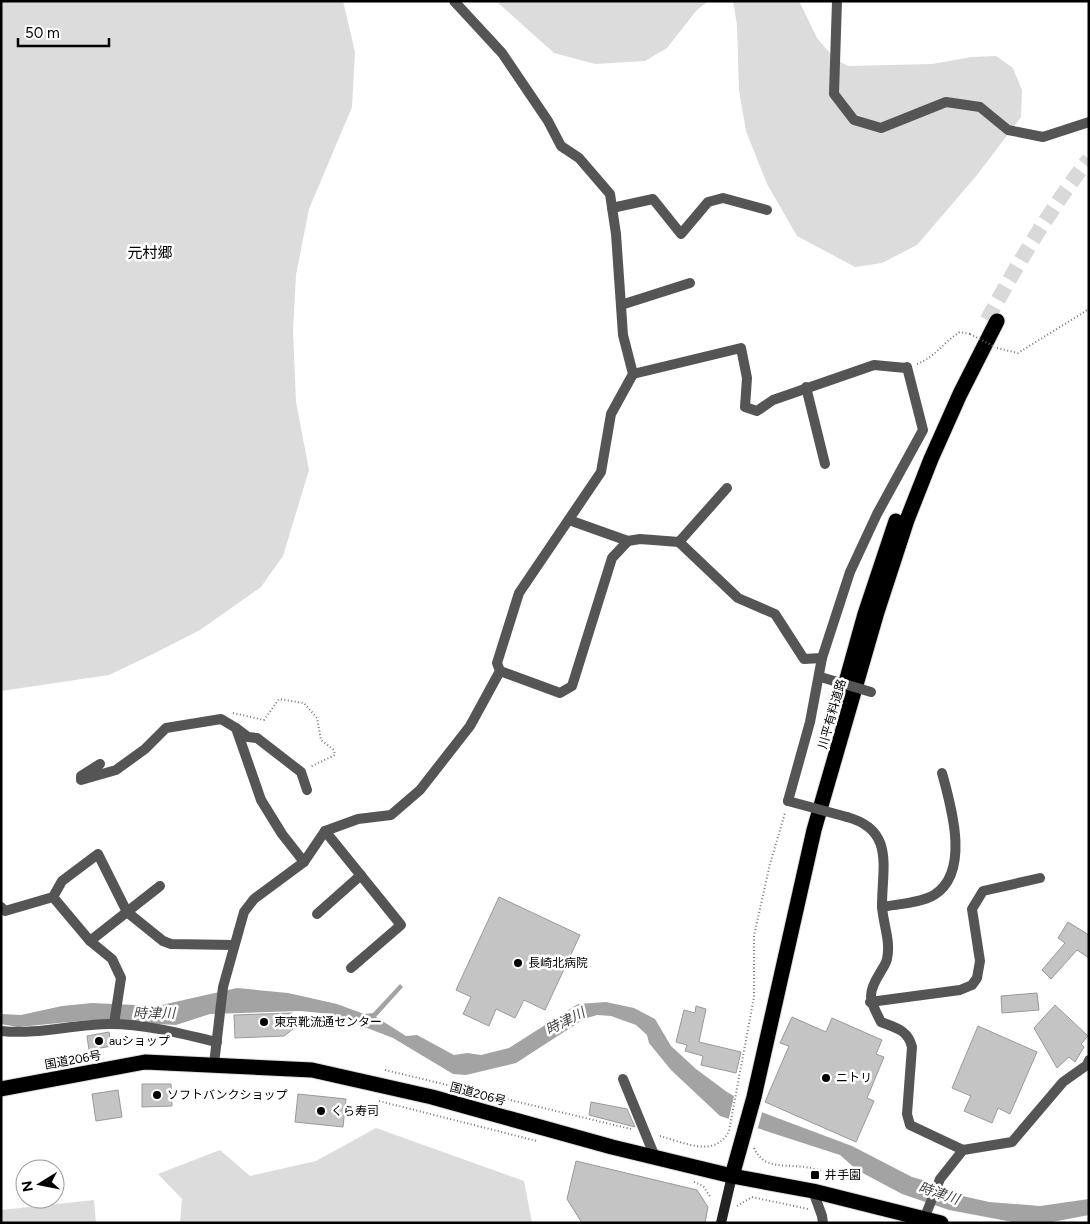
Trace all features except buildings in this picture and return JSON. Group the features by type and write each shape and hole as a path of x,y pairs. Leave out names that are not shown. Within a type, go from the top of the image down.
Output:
{"highway":[{"name":"川平有料道路","path":"732,1176 737,1130 746,1092 814,830 877,612 907,520 931,459 992,320"},
{"name":"国道206号","path":"1,1089 145,1062 312,1070 432,1097 732,1176 926,1213 941,1223"}],"street":[{"path":"454,1 502,53 548,121 561,146 579,158 610,194 623,334 633,374 612,414 601,472 519,593 497,663 500,671 560,694 572,686 612,558 628,542 640,539 679,542 738,598 775,614 804,659 822,658"},
{"path":"837,1 834,94 854,120 881,128 946,102 980,107 1008,130 1043,137 1089,122"},
{"path":"612,208 653,199 680,234 708,202 723,198 767,210"},
{"path":"621,305 690,283"},
{"path":"633,374 741,348 747,378 745,407 757,411 773,400 806,387 874,365 907,367 923,430 877,514 850,572 822,658 810,722 788,801 864,822 881,842 884,870 882,907 888,942 886,961 871,987 870,1002 881,1022 903,1031 910,1037 912,1047 907,1114 910,1125 963,1150 1012,1142 1064,1082 1088,1064"},
{"path":"806,387 826,464"},
{"path":"679,542 727,488"},
{"path":"568,520 628,542"},
{"path":"214,1064 223,987 233,945 240,921 254,900 304,862 325,831 358,819 391,815 420,790 470,726 500,671"},
{"path":"824,678 871,692"},
{"path":"100,764 81,776 82,780 116,770 145,749 166,728 221,719 248,737 257,738 301,772 307,790"},
{"path":"236,728 261,800 282,834 304,862"},
{"path":"882,907 934,895 947,881 956,860 951,809 942,773"},
{"path":"325,831 401,925 351,968"},
{"path":"1,908 6,911 53,897 62,881 98,854 127,912 163,941 171,944 233,945"},
{"path":"317,914 361,876"},
{"path":"870,1002 960,990 972,985 977,978 980,961 972,909 982,891 1040,878"},
{"path":"90,940 160,886"},
{"path":"53,897 90,940 112,959 120,978 114,1024"},
{"path":"1,1030 18,1033 114,1024 178,1033 217,1042"},
{"path":"623,1080 655,1157"},
{"path":"926,1213 940,1179 963,1150"},
{"path":"721,1223 732,1176"},
{"path":"813,1191 823,1223"}],"path":[{"path":"907,367 931,358 949,338 960,332 970,334 994,347 1018,353 1089,309"},
{"path":"221,719 236,712 255,720 264,720 279,699 304,703 317,718 321,740 334,750 334,755 301,772"},
{"path":"385,1070 709,1148 718,1145 737,1130 746,1092 754,997 754,936 782,822"},
{"path":"379,1101 542,1143"},
{"path":"752,1145 761,1160 782,1167 805,1167 847,1179"},
{"path":"686,1180 703,1186 711,1198"},
{"path":"735,1210 738,1204 752,1197 815,1210"}],"shaded area":[{"path":"1,1 343,1 355,52 352,107 309,209 296,275 293,330 296,402 309,470 283,556 261,587 200,630 151,655 109,675 1,691"},
{"path":"496,1 708,1 696,11 667,48 645,61 595,64 554,53"},
{"path":"733,1 799,1 817,38 835,59 848,66 932,64 972,57 996,56 1013,68 1022,90 1021,117 977,175 917,245 882,263 855,267 797,236 767,184 746,131 739,90 737,25"},
{"path":"376,1128 524,1181 532,1223 180,1223 182,1199 158,1174 220,1150 250,1176 316,1161"},
{"path":"94,1200 96,1223 1,1223 1,1210 65,1209 65,1203"}],"water":[{"name":"時津川","path":"400,984 403,987 376,1017 406,1036 417,1035 454,1055 467,1053 481,1055 509,1048 578,1004 606,1002 634,1008 655,1019 671,1046 696,1069 727,1092 759,1111 852,1146 912,1177 944,1186 954,1194 989,1202 1040,1206 1089,1199 1089,1215 1047,1223 1018,1223 949,1210 902,1194 857,1170 840,1155 720,1116 671,1070 649,1043 647,1035 636,1025 611,1016 597,1015 584,1019 516,1063 466,1075 453,1074 393,1038 331,1014 300,1011 210,1014 176,1025 90,1020 18,1027 1,1024 1,1014 21,1015 62,1006 92,1003 157,1006 237,988 288,993 337,1004 364,1014 373,1013"}],"pier":[{"path":"735,1092 763,1109 757,1131 728,1122"}],"tunnel":[{"path":"987,320 1035,237 1089,159"}],"place":[{"name":"長崎北病院","path":"518,963"},
{"name":"東京靴流通センター","path":"264,1022"},
{"name":"auショップ","path":"99,1041"},
{"name":"ニトリ","path":"826,1078"},
{"name":"ソフトバンクショップ","path":"157,1095"},
{"name":"くら寿司","path":"321,1111"},
{"name":"井手園","path":"815,1175"}],"district":[{"name":"元村郷","path":"150,253"}]}
